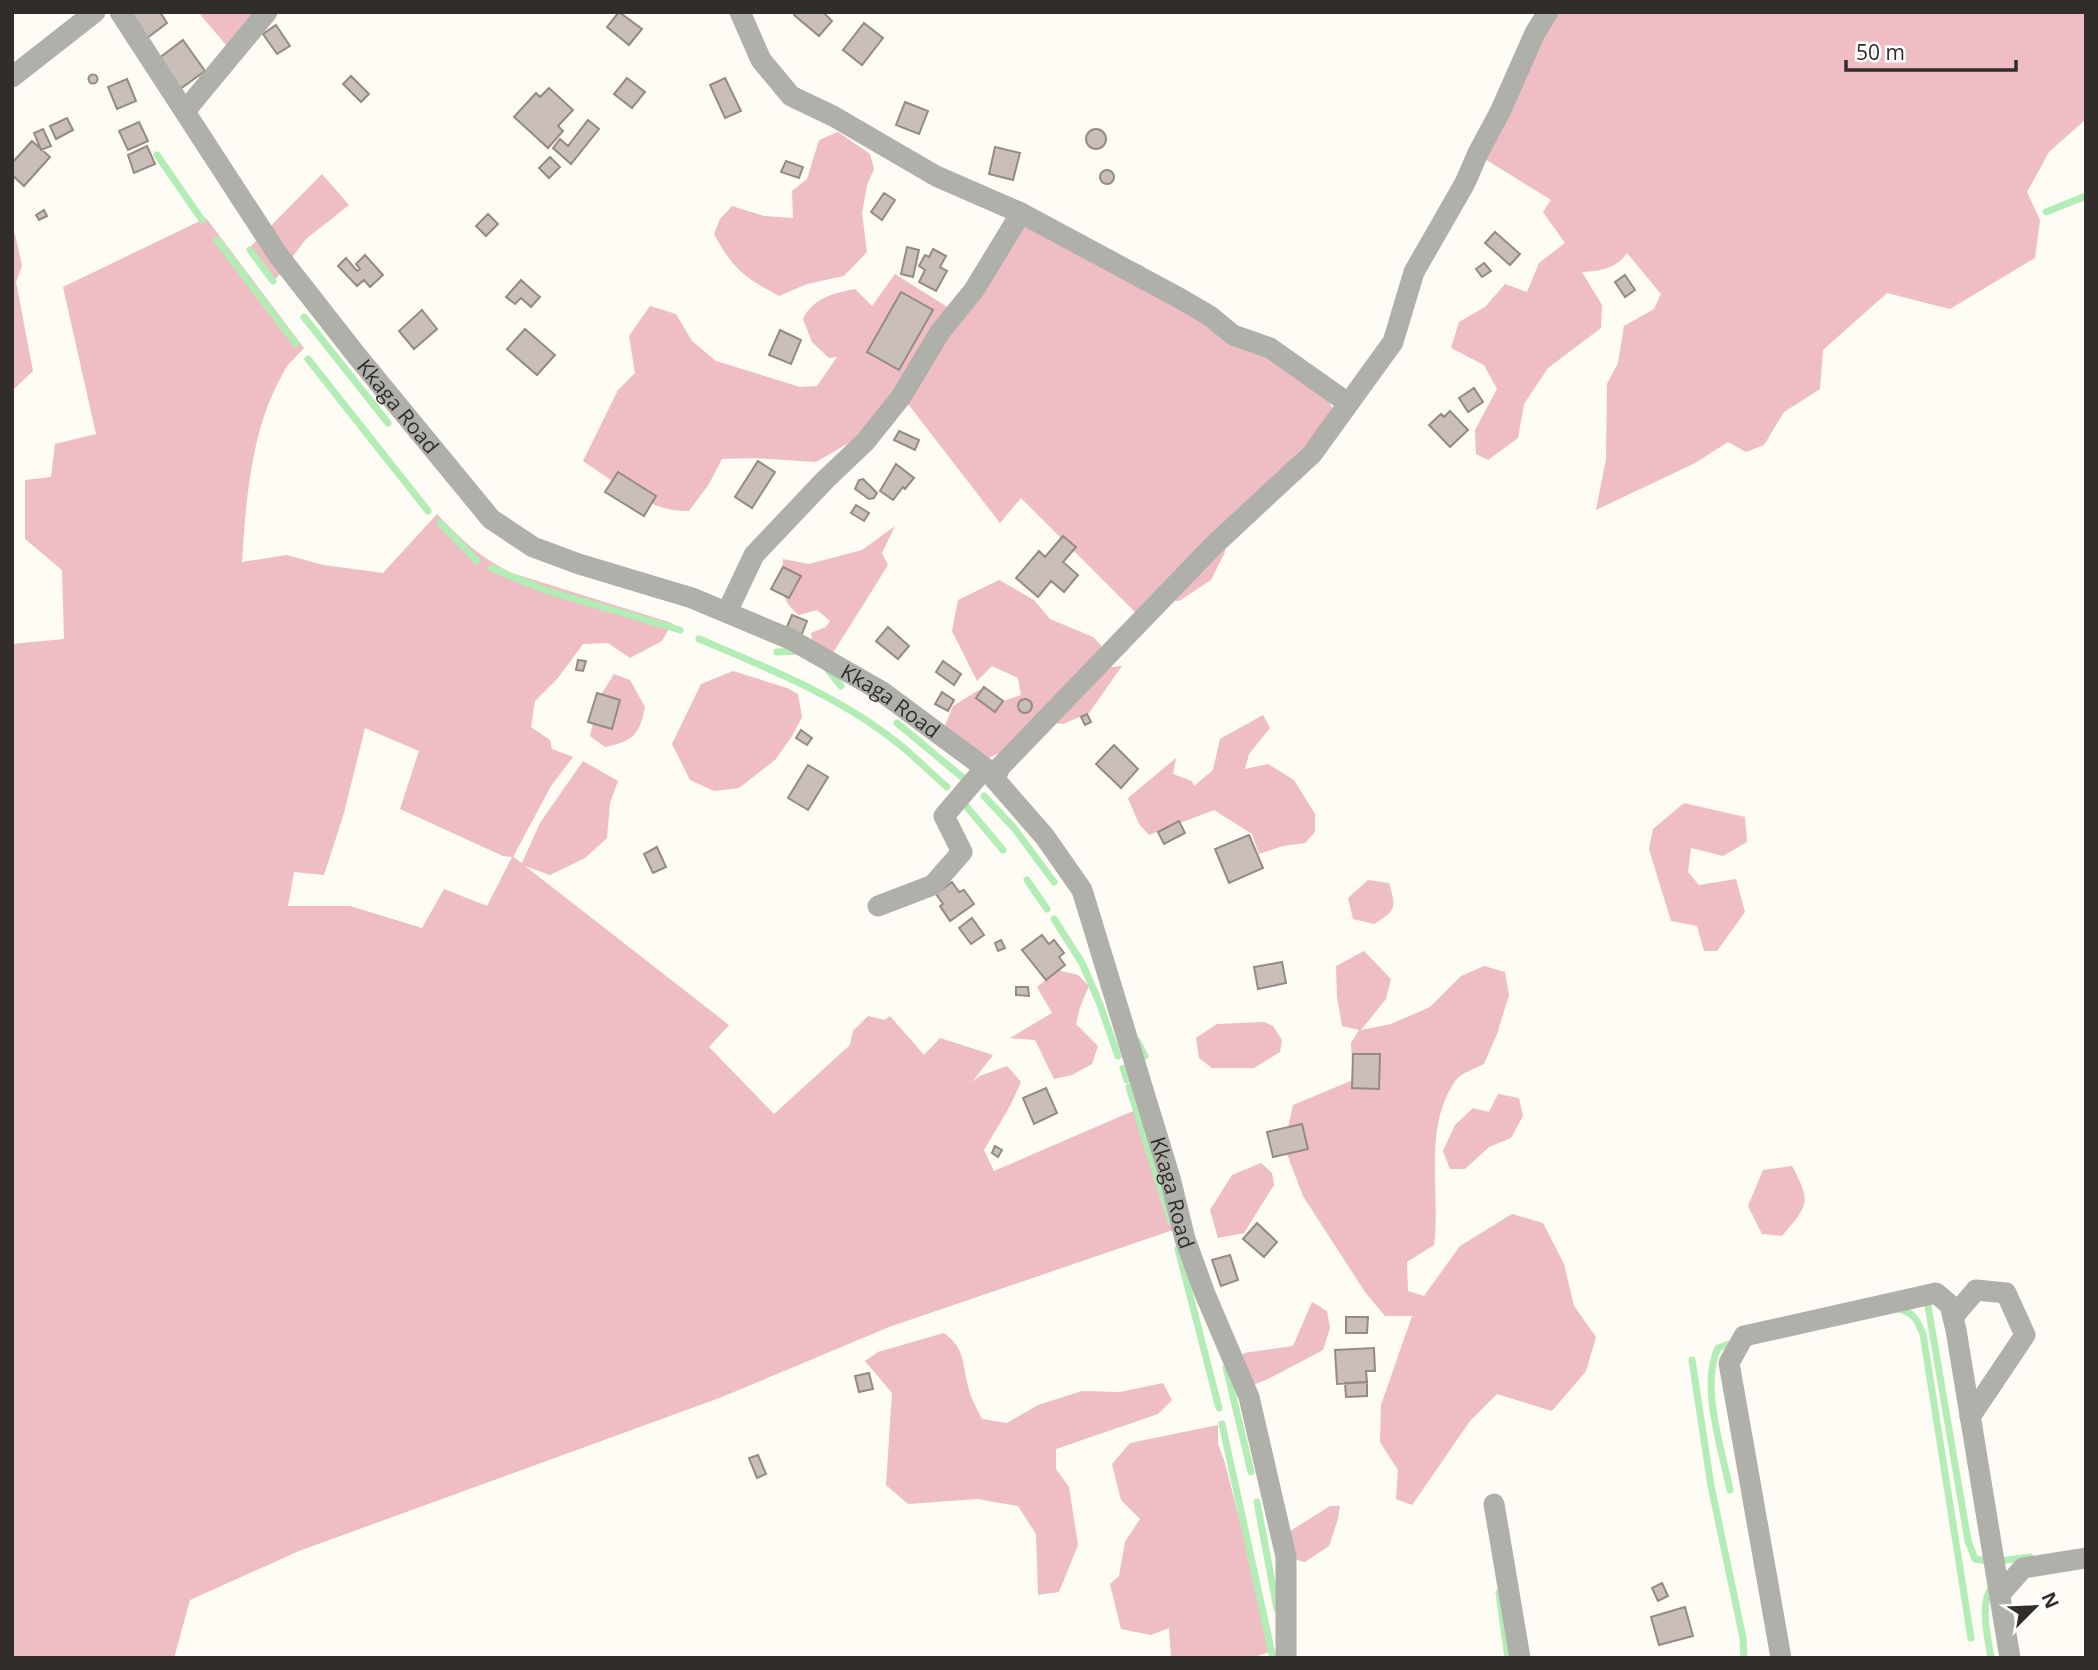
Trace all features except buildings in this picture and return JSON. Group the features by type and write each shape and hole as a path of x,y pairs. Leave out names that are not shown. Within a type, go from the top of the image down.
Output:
{"street":[{"path":"12,77 95,12"},
{"name":"Kkaga Road","path":"120,12 278,255 491,519 533,547 579,564 692,598 790,639 881,691 990,774 1045,837 1082,890 1170,1178 1185,1239 1249,1397 1286,1557 1286,1658"},
{"path":"185,111 267,12"},
{"path":"740,12 761,60 791,96 833,116 936,176 1021,213 1181,299 1210,316 1233,335 1270,348 1348,403"},
{"path":"878,906 933,885 962,852 944,816 1000,767 1213,546 1312,454 1393,342 1414,272 1465,183 1535,33 1548,12"},
{"path":"727,612 754,555 865,442 901,397 940,332 974,290 1021,213"},
{"path":"1953,1317 1976,1290 2006,1293 2025,1335 1970,1417"},
{"path":"1780,1658 1729,1363 1744,1336 1936,1293 1950,1305 1953,1317 2010,1658"},
{"path":"1494,1504 1520,1658"},
{"path":"1993,1553 2023,1568 2086,1558"},
{"path":"2001,1593 2023,1568"}],"shaded area":[{"path":"198,12 257,12 227,46"},
{"path":"1551,12 2086,12 2086,119 2049,152 2027,192 2040,220 2035,258 1950,309 1887,293 1823,350 1820,389 1784,412 1764,445 1746,452 1728,442 1695,463 1596,510 1606,459 1607,384 1618,363 1624,326 1654,309 1661,294 1627,253 1618,263 1607,268 1582,272 1602,305 1601,328 1548,368 1524,404 1518,438 1488,460 1476,454 1475,430 1497,389 1484,365 1451,348 1459,322 1485,307 1505,284 1527,292 1539,263 1565,243 1543,212 1551,200 1480,156"},
{"path":"838,132 870,154 874,169 867,185 862,213 867,252 844,276 807,284 779,296 740,271 714,234 720,219 732,206 764,216 793,218 792,191 807,179 819,140"},
{"path":"322,174 349,205 306,239 275,280 248,249"},
{"path":"206,218 304,348 285,370 272,395 257,441 248,489 242,562 287,555 323,565 383,573 437,514 472,547 512,573 672,623 662,641 630,658 608,643 583,644 558,678 535,701 531,727 550,740 552,749 573,757 551,786 513,857 522,863 540,823 583,761 618,781 610,803 607,838 585,858 550,875 525,866 729,1025 709,1047 774,1114 850,1045 853,1031 868,1016 885,1020 890,1016 924,1055 940,1038 993,1055 972,1082 980,1076 1007,1066 1021,1082 984,1150 994,1171 1140,1108 1176,1229 889,1327 722,1397 299,1551 190,1600 174,1658 12,1658 12,644 64,639 62,570 25,539 25,480 51,477 55,444 96,434 63,287","holes":["365,728 419,751 400,809 503,856 512,857 487,906 444,889 422,928 350,906 288,906 294,872 324,875 344,813"]},
{"path":"1023,218 1143,266 1183,306 1269,358 1326,397 1332,407 1331,418 1223,531 1225,552 1211,580 1179,601 1152,598 1137,614 1021,498 1000,523 905,400"},
{"path":"12,232 15,234 22,266 16,282 33,371 12,391"},
{"path":"895,274 952,310 861,436 816,462 722,459 709,484 689,511 660,507 633,495 583,461 618,390 635,373 629,336 650,306 676,314 692,341 716,361 800,387 817,386 837,357 829,358 812,342 803,319 807,312 818,301 855,289 872,306"},
{"path":"895,526 882,553 888,565 831,656 813,645 811,633 826,627 830,621 817,610 799,615 784,597 783,559 809,564 862,550"},
{"path":"999,580 1034,600 1050,619 1093,637 1101,645 1101,668 1122,666 1089,713 1063,724 1034,721 1002,752 981,761 944,728 953,706 979,690 1001,702 1021,695 1018,678 992,666 977,681 952,631 958,600"},
{"path":"733,671 798,694 802,717 775,760 739,788 714,791 690,780 672,744 701,684"},
{"path":"614,674 630,680 645,707 640,725 633,736 605,747 590,736 599,698"},
{"path":"1263,715 1270,728 1249,754 1245,769 1268,764 1294,780 1315,814 1315,832 1305,843 1283,846 1259,854 1252,834 1214,810 1149,835 1139,824 1128,798 1176,758 1173,774 1192,781 1194,786 1213,770 1220,739"},
{"path":"1684,803 1745,817 1747,842 1723,856 1691,848 1688,872 1699,885 1736,879 1745,912 1717,951 1704,951 1697,926 1671,921 1649,849 1653,829"},
{"path":"1368,880 1389,883 1393,897 1391,911 1374,924 1353,919 1348,898"},
{"path":"1364,951 1391,979 1386,999 1361,1030 1391,1024 1430,1007 1461,976 1484,966 1505,972 1509,995 1484,1064 1458,1077 1439,1118 1435,1160 1434,1245 1407,1262 1408,1291 1424,1296 1460,1246 1512,1214 1543,1223 1564,1264 1574,1306 1596,1337 1586,1371 1552,1411 1497,1394 1470,1421 1412,1505 1396,1499 1398,1470 1380,1442 1381,1405 1412,1316 1385,1316 1365,1292 1303,1196 1284,1146 1293,1105 1353,1080 1351,1043 1359,1030 1342,1026 1336,966"},
{"path":"1058,970 1078,975 1089,986 1076,1024 1098,1046 1092,1064 1072,1075 1054,1079 1035,1040 1010,1038 1052,1013 1037,987"},
{"path":"1264,1022 1273,1026 1282,1040 1280,1052 1254,1068 1212,1068 1199,1058 1196,1038 1217,1024"},
{"path":"1498,1094 1519,1098 1523,1116 1511,1138 1489,1147 1465,1169 1450,1169 1443,1151 1455,1125 1473,1108 1489,1112"},
{"path":"1261,1163 1272,1173 1274,1185 1244,1233 1218,1238 1210,1210 1232,1175"},
{"path":"1792,1166 1803,1188 1802,1210 1782,1236 1762,1234 1748,1206 1763,1170"},
{"path":"1312,1302 1327,1311 1330,1328 1323,1350 1268,1379 1236,1392 1229,1369 1244,1353 1293,1346"},
{"path":"944,1333 959,1349 969,1391 982,1419 1007,1423 1038,1405 1082,1391 1120,1392 1163,1383 1172,1400 1158,1414 1056,1449 1056,1469 1069,1487 1078,1545 1059,1592 1038,1595 1036,1534 1018,1506 977,1499 908,1504 886,1485 892,1393 865,1361 878,1352"},
{"path":"1218,1425 1218,1444 1258,1593 1270,1652 1251,1658 1171,1658 1169,1628 1151,1635 1121,1629 1110,1584 1119,1576 1125,1542 1140,1519 1121,1500 1112,1464 1130,1443"},
{"path":"1330,1506 1340,1506 1329,1546 1305,1562 1277,1555 1274,1537 1292,1530"}],"waterway":[{"path":"157,155 202,220"},
{"path":"2046,212 2086,196"},
{"path":"217,240 296,344"},
{"path":"250,250 273,281"},
{"path":"304,317 388,423"},
{"path":"308,359 428,511"},
{"path":"440,523 477,561"},
{"path":"491,568 545,590 680,630"},
{"path":"699,639 803,685 853,712 899,744 947,787"},
{"path":"777,652 798,651"},
{"path":"828,670 841,686"},
{"path":"897,723 968,782"},
{"path":"984,796 1014,828 1054,882"},
{"path":"966,806 1003,850"},
{"path":"1027,880 1047,909"},
{"path":"1054,919 1082,963 1118,1056"},
{"path":"1137,1041 1145,1056"},
{"path":"1123,1068 1127,1080"},
{"path":"1129,1087 1171,1222"},
{"path":"1178,1249 1219,1408"},
{"path":"1924,1300 1928,1306 1968,1541 1975,1559 1992,1562 2030,1557"},
{"path":"1898,1309 1914,1317 1923,1334 1971,1638"},
{"path":"1730,1490 1714,1418 1711,1380 1718,1348 1735,1342"},
{"path":"1692,1360 1711,1486 1743,1638 1744,1658"},
{"path":"1226,1367 1251,1472"},
{"path":"1222,1424 1273,1658"},
{"path":"1257,1502 1277,1609"},
{"path":"1991,1658 1985,1611 1992,1587"},
{"path":"1499,1593 1508,1658"}]}
